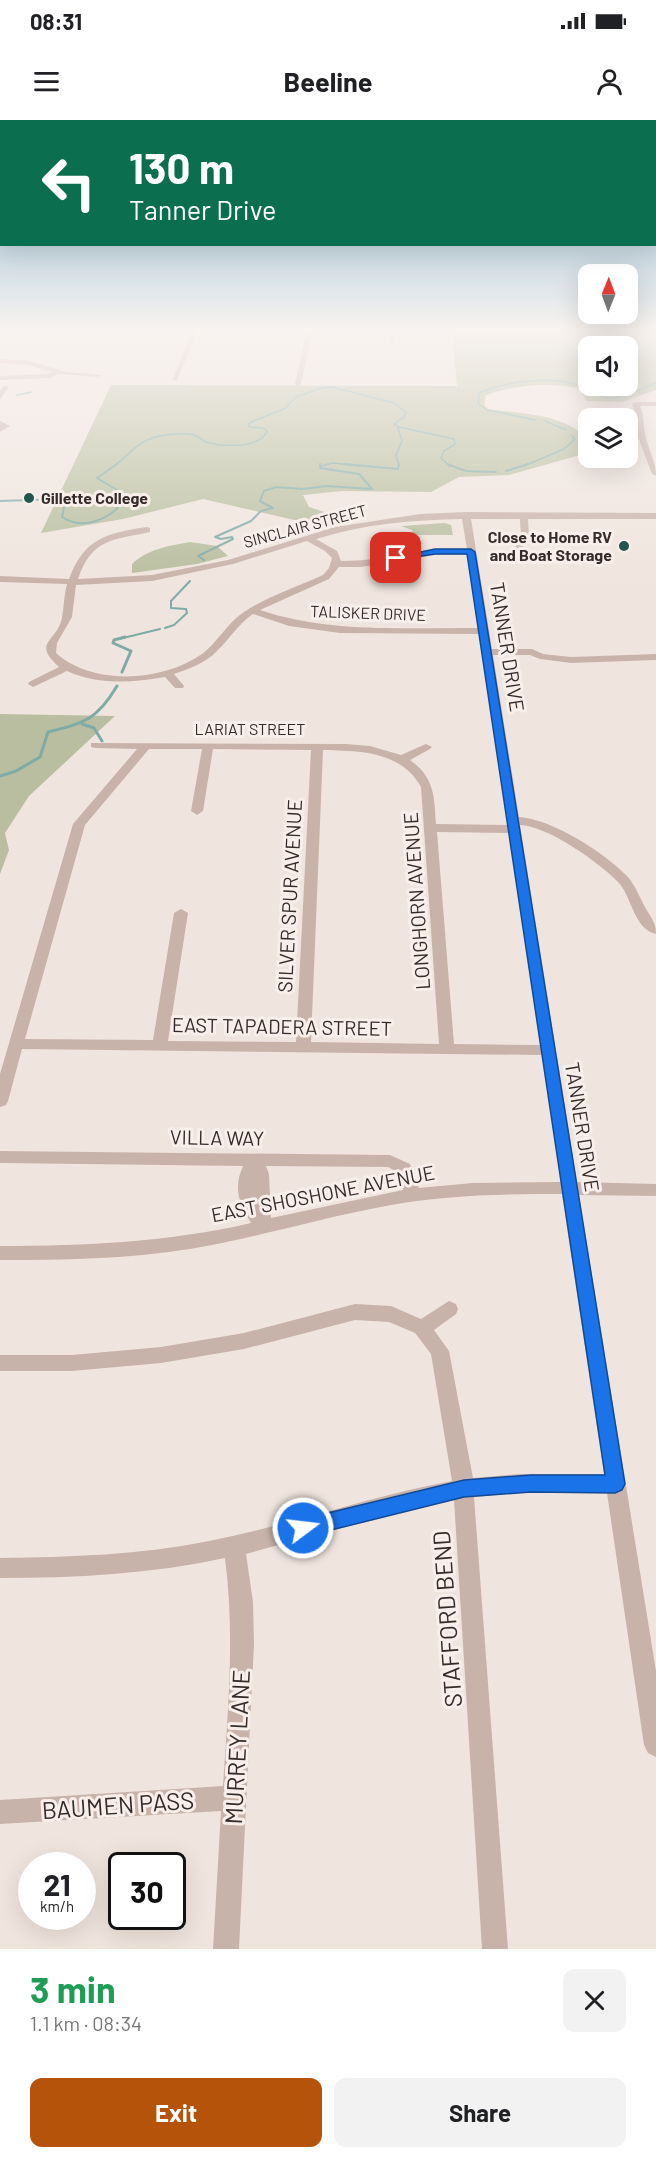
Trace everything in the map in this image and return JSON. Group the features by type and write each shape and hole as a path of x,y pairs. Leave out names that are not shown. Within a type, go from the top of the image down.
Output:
{"street":[{"path":"639,414 642,422 640,434 656,474"},
{"path":"0,423 6,426 0,430"},
{"name":"SINCLAIR STREET","path":"0,579 73,582 143,579 205,569 345,528 393,520 466,515 656,516"},
{"name":"TANNER DRIVE","path":"466,515 656,1745"},
{"path":"517,550 525,537 524,516"},
{"path":"147,530 108,538 87,548 67,602 65,624 50,645 51,654 64,668 90,676 129,678 167,673 189,666 203,658 235,624 254,610 326,577 337,564 336,557 333,552 308,538"},
{"path":"337,564 361,564 435,552 471,552"},
{"name":"SINCLAIR STREET","path":"0,587 56,586 73,582"},
{"name":"TALISKER DRIVE","path":"254,610 289,622 340,630 483,631"},
{"path":"486,652 532,652 537,657 557,661 656,657"},
{"path":"33,684 64,668"},
{"path":"167,673 179,686"},
{"name":"LARIAT STREET","path":"95,745 366,748 404,759"},
{"path":"0,1101 79,824 146,745"},
{"path":"197,812 208,746"},
{"name":"SILVER SPUR AVENUE","path":"303,1048 316,746"},
{"path":"404,759 426,747"},
{"name":"LONGHORN AVENUE","path":"404,759 423,777 427,787 447,1049"},
{"path":"431,828 513,825 529,822 554,833 624,880 644,920 656,930"},
{"path":"160,1046 181,913"},
{"name":"EAST TAPADERA STREET","path":"15,1044 548,1050"},
{"name":"VILLA WAY","path":"0,1157 390,1161 404,1168 412,1195"},
{"path":"254,1159 246,1176 244,1188 249,1208 263,1226"},
{"name":"EAST SHOSHONE AVENUE","path":"0,1253 127,1250 192,1241 412,1195 474,1189 656,1190"},
{"path":"422,1328 449,1308"},
{"name":"STAFFORD BEND","path":"0,1363 72,1363 161,1355 244,1341 355,1312 391,1314 422,1328 440,1351 464,1488 495,1949"},
{"path":"0,1568 57,1568 144,1561 234,1546 464,1488 531,1483 615,1484"},
{"name":"MURREY LANE","path":"226,1949 243,1644 242,1602 234,1546"},
{"name":"BAUMEN PASS","path":"0,1812 235,1798"}],"green space":[{"path":"97,414 531,414 556,420 578,431 578,456 509,475 459,477 431,492 342,491 303,495 309,507 349,520 315,528 312,524 203,499 123,519 41,533"},
{"path":"445,523 451,525 453,535 413,535 412,530 401,526"},
{"path":"190,542 217,546 228,556 197,564 132,573 132,564 145,555 166,547"},
{"path":"0,714 115,716 29,796 5,833 9,850 0,874"}],"waterway":[{"path":"114,466 143,442 166,435 191,434 206,442 221,445 249,444 263,437 267,431 248,425 270,414"},
{"path":"405,414 394,424 454,439 455,444 444,451 441,458 448,464"},
{"path":"508,414 535,420"},
{"path":"545,421 566,430"},
{"path":"398,428 402,441 396,455 399,465"},
{"path":"524,466 564,449 575,439 571,435"},
{"path":"320,466 333,463 360,466"},
{"path":"0,501 61,499 65,502 62,517 79,523 96,521 112,513 125,500 125,495 97,478 117,464"},
{"path":"344,464 398,469 399,465"},
{"path":"448,464 466,471 496,472"},
{"path":"506,471 528,464"},
{"path":"204,560 198,556 233,539 232,537 221,539 215,537 251,521 261,511 273,508 260,501 264,491 276,487 302,489 327,486 372,489 359,474 320,468 320,466"},
{"path":"165,628 174,625 187,613 186,609 171,608 171,601 190,581"},
{"path":"119,639 160,629"},
{"path":"122,672 131,651 113,643 114,640 125,637"},
{"path":"0,776 16,771 40,757 48,732 71,726 96,713 117,686"},
{"path":"82,724 94,728 102,741"}],"place":[{"name":"Gillette College","path":"29,498"},
{"name":"Close to Home RV and Boat Storage","path":"624,546"}],"route":[{"path":"303,1528 464,1488 531,1483 615,1484 471,552 435,552 396,558"}]}
